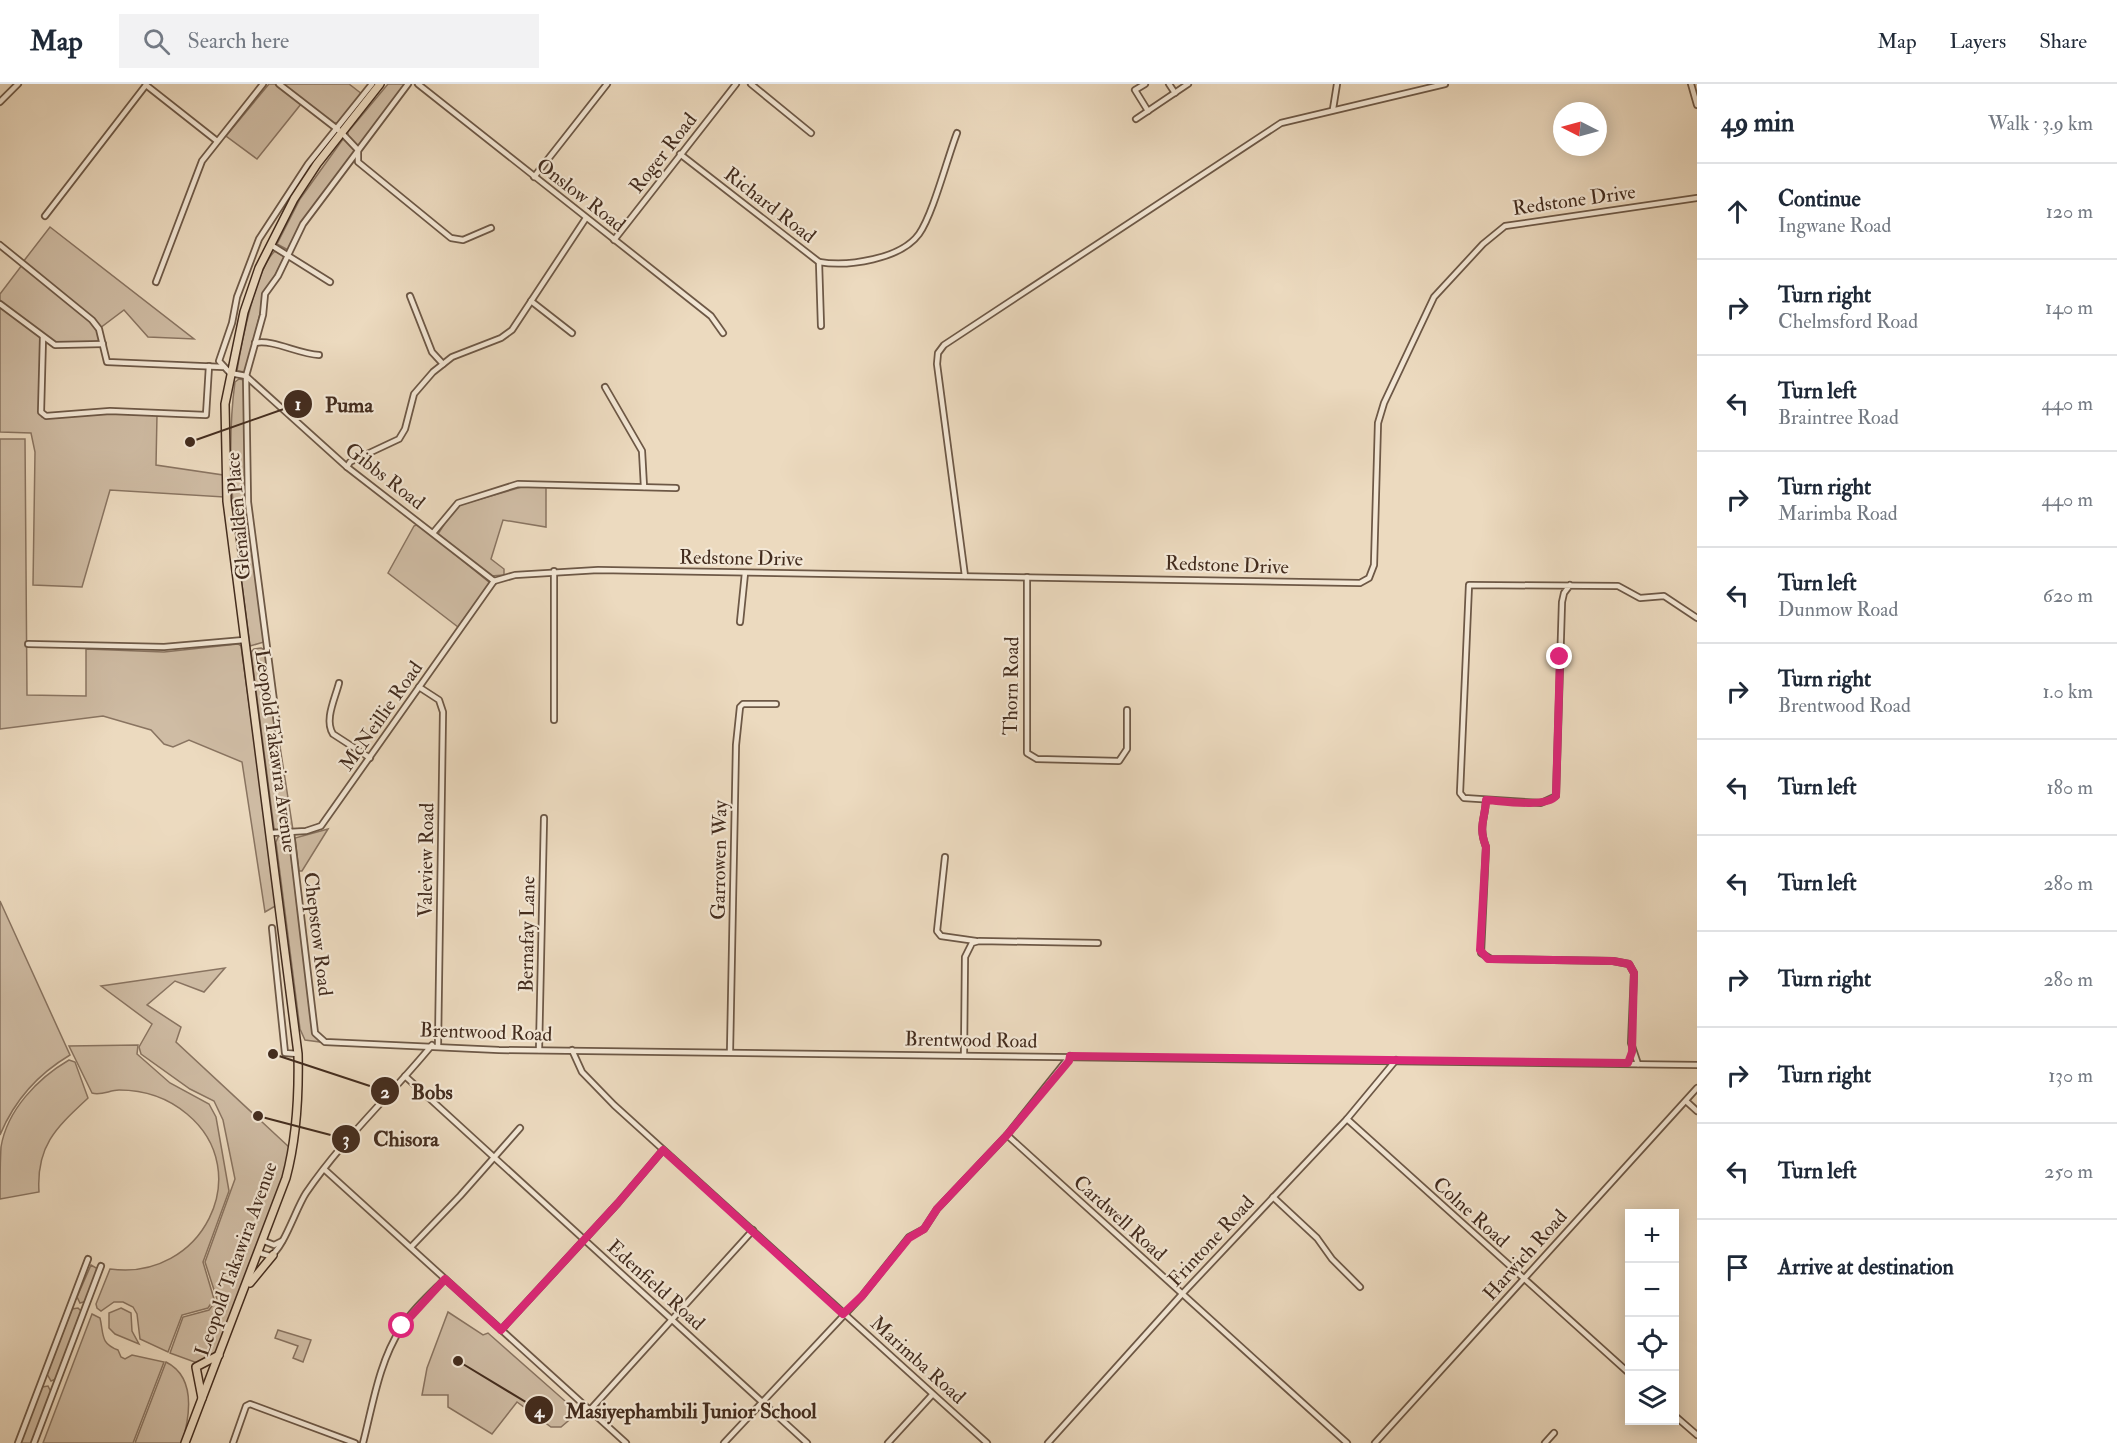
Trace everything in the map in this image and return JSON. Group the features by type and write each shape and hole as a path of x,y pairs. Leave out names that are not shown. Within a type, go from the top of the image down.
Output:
{"highway":[{"name":"Leopold Takawira Avenue","path":"185,1443 260,1253 286,1178 296,1135 299,1095 298,1054 271,833 244,640 225,466 225,404 230,373 251,290 271,245 294,199 338,130 376,85"},
{"path":"246,1287 273,1255"},
{"path":"202,1400 196,1367 219,1355"}],"street":[{"path":"0,102 18,84"},
{"path":"156,282 200,167 217,141 263,84"},
{"path":"279,84 338,130 358,150 358,162 451,238 463,240 491,228"},
{"name":"Glenalden Place","path":"279,739 248,502 246,376 266,294 278,276 303,224 408,84"},
{"name":"Onslow Road","path":"418,84 711,316 723,333"},
{"path":"534,177 607,84"},
{"name":"Roger Road","path":"614,240 736,84"},
{"path":"751,84 811,133"},
{"path":"1145,84 1135,90 1148,111"},
{"path":"1169,84 1175,93"},
{"path":"1136,119 1188,84"},
{"path":"1333,109 1337,84"},
{"path":"965,576 937,364 941,349 949,341 1265,132 1289,120 1445,84"},
{"path":"45,216 146,85 217,141"},
{"path":"1693,86 1697,105"},
{"path":"246,376 230,373 219,361 232,323 237,297 258,239 287,193 338,130"},
{"path":"819,262 866,261 889,254 912,242 923,228 957,134"},
{"name":"Richard Road","path":"680,154 819,262 821,326"},
{"name":"Redstone Drive","path":"494,581 508,576 554,571 1353,584 1365,581 1374,566 1380,414 1428,307 1440,288 1483,243 1505,226 1697,198"},
{"path":"347,466 350,462 399,439 417,388 442,364 452,357 507,335 586,218"},
{"path":"0,245 92,320 99,329 107,362 223,367"},
{"path":"271,245 330,282"},
{"path":"410,296 432,352 442,364"},
{"path":"531,301 572,333"},
{"path":"0,304 55,345 103,344"},
{"path":"43,337 41,412 46,416 110,411 206,415 208,366"},
{"path":"255,344 271,343 302,354 319,355"},
{"name":"Gibbs Road","path":"246,376 347,466 494,581"},
{"path":"605,387 642,451 644,488"},
{"path":"433,533 458,503 518,484 676,488"},
{"path":"554,571 554,720"},
{"path":"740,622 745,573"},
{"name":"Thorn Road","path":"1028,578 1027,753 1037,759 1119,761 1127,749 1127,710"},
{"name":"McNeillie Road","path":"271,833 321,826 494,581"},
{"path":"1570,585 1564,593 1562,602 1556,796 1551,801 1541,803 1464,798 1460,793 1468,586 1570,585 1618,586 1640,598 1664,596 1697,618"},
{"path":"28,644 164,646 244,640"},
{"path":"339,683 329,721 330,728 333,734 370,758"},
{"name":"Valeview Road","path":"419,687 439,700 443,712 435,1046"},
{"name":"Garrowen Way","path":"730,1052 736,745 740,707 743,704 776,704"},
{"path":"1486,800 1485,811 1480,822 1480,832 1486,847 1481,953 1488,959 1627,963 1634,973 1632,1052 1628,1063"},
{"name":"Bernafay Lane","path":"539,1050 544,818"},
{"name":"Chepstow Road","path":"291,832 318,1038"},
{"path":"945,857 936,931 941,936 979,941 1098,944"},
{"path":"272,928 285,1053 298,1054"},
{"path":"964,1055 965,957 968,946 979,941"},
{"name":"Brentwood Road","path":"318,1038 325,1042 539,1050 1697,1065"},
{"path":"260,1253 273,1255 284,1240 297,1208 324,1169 405,1076 435,1046"},
{"name":"Marimba Road","path":"572,1050 587,1079 987,1443"},
{"path":"1632,1052 1638,1064"},
{"path":"724,1443 862,1296 909,1238 924,1229 937,1209 1007,1135 1069,1061 1070,1056"},
{"name":"Frintone Road","path":"1048,1443 1183,1293 1347,1119 1396,1060"},
{"name":"Edenfield Road","path":"405,1076 807,1443"},
{"name":"Harwich Road","path":"1375,1443 1697,1088"},
{"path":"1686,1101 1697,1111"},
{"name":"Colne Road","path":"1347,1119 1626,1371"},
{"path":"411,1247 520,1128"},
{"name":"Cardwell Road","path":"1007,1135 1347,1443"},
{"path":"501,1330 663,1150"},
{"path":"324,1169 626,1443"},
{"path":"1273,1197 1317,1238 1332,1259 1360,1287"},
{"path":"590,1410 753,1230"},
{"path":"264,1241 274,1245 284,1240"},
{"path":"18,1443 88,1259"},
{"path":"34,1443 101,1266"},
{"path":"363,1443 378,1382 390,1348 405,1322 445,1279"},
{"path":"888,1443 932,1395"},
{"path":"232,1443 246,1406 250,1404 355,1443"},
{"path":"1679,1419 1697,1435"},
{"path":"1545,1443 1554,1433"}],"shaded area":[{"path":"269,84 276,84 301,104 257,159 226,136"},
{"path":"283,84 349,84 362,94 337,123 333,123"},
{"path":"388,84 406,84 359,147 348,136 348,132"},
{"path":"343,139 354,146 356,152 302,223 288,250 277,244 300,199"},
{"path":"50,227 194,339 148,337 124,310 100,328 23,262"},
{"path":"275,251 285,257 265,293 246,372 237,371 256,290 268,260"},
{"path":"22,265 91,321 98,330 101,343 55,343 0,301 0,294"},
{"path":"0,307 41,338 40,412 42,417 110,412 157,415 156,465 223,475 224,497 110,490 82,587 33,585 35,452 31,433 0,432"},
{"path":"239,379 244,380 247,502 264,642 250,646 237,547 232,481 232,415 235,382"},
{"path":"0,439 25,439 27,695 86,696 86,649 164,652 238,644 241,646 277,905 265,912 242,762 189,740 173,747 164,744 151,730 103,716 0,729"},
{"path":"525,486 546,486 546,527 503,520 491,559 504,569 504,575 491,576 438,534 456,506"},
{"path":"418,524 490,583 458,627 388,573 414,526"},
{"path":"261,648 265,650 293,830 278,831 274,828 251,652"},
{"path":"328,829 302,871 299,871 295,838"},
{"path":"283,835 290,839 314,1034 320,1042 305,1040 300,1029 276,842 278,837"},
{"path":"0,901 70,1055 58,1062 28,1089 12,1111 0,1135"},
{"path":"225,968 204,992 175,981 147,1005 181,1027 176,1042 290,1148 284,1177 218,1350 214,1356 200,1364 170,1353 183,1317 209,1310 217,1299 205,1262 235,1179 223,1120 214,1101 190,1089 141,1054 139,1047 152,1024 101,986"},
{"path":"138,1045 137,1054 170,1083 209,1104 216,1117 229,1191 203,1262 214,1299 208,1308 182,1315 168,1352 140,1339 137,1314 133,1307 123,1302 114,1302 101,1311 96,1304 110,1269 143,1268 171,1258 193,1241 209,1218 218,1192 217,1165 208,1138 187,1114 172,1104 155,1096 138,1092 119,1090 92,1093 69,1046"},
{"path":"69,1060 75,1062 88,1098 58,1128 45,1149 39,1176 39,1192 0,1199 1,1147 10,1120 35,1086"},
{"path":"91,1265 98,1269 87,1301 80,1303 77,1297"},
{"path":"78,1308 81,1311 56,1379 51,1381 47,1374 72,1309"},
{"path":"121,1308 131,1313 132,1331 139,1344 115,1334 109,1328 109,1313"},
{"path":"448,1312 483,1335 488,1333 573,1408 574,1416 561,1427 551,1427 517,1402 492,1434 448,1407 448,1395 422,1395 427,1368"},
{"path":"92,1314 100,1318 105,1341 118,1350 121,1357 125,1359 132,1355 164,1362 133,1443 43,1443"},
{"path":"278,1330 311,1340 303,1362 293,1358 298,1346 275,1338"},
{"path":"166,1362 176,1369 186,1387 188,1409 182,1443 135,1443"},
{"path":"48,1386 51,1392 32,1443 20,1443 42,1387"}],"place":[{"name":"Puma","path":"190,442"},
{"name":"Bobs","path":"273,1054"},
{"name":"Chisora","path":"258,1116"},
{"name":"Masiyephambili Junior School","path":"458,1361"}],"route":[{"path":"402,1326 445,1279 501,1330 618,1203 663,1150 843,1314 862,1296 909,1238 924,1229 937,1209 1007,1135 1069,1061 1070,1056 1628,1063 1632,1052 1630,1027 1634,973 1629,964 1613,961 1488,959 1480,950 1486,847 1480,832 1480,822 1484,816 1486,800 1541,803 1551,801 1556,796 1558,790 1560,657"}]}
